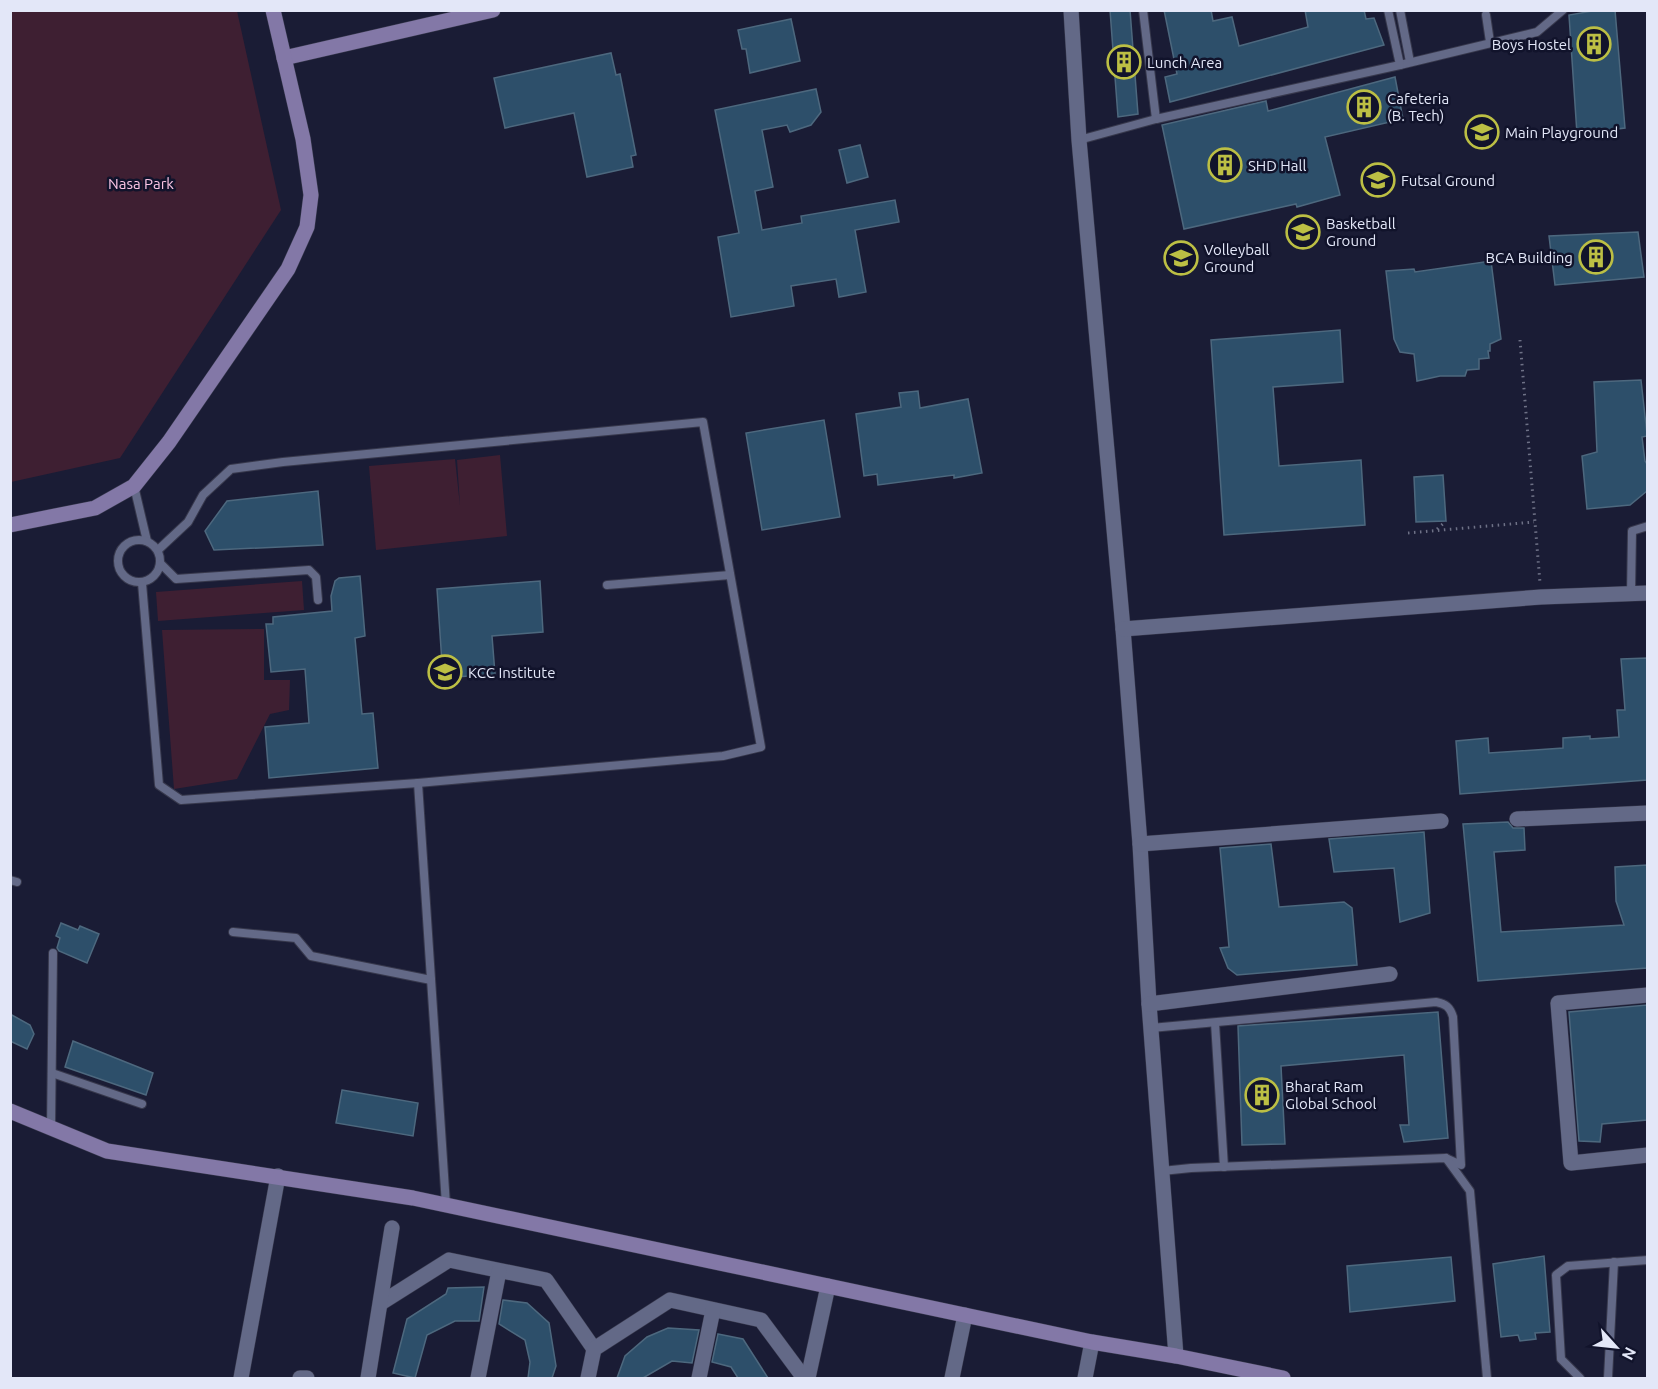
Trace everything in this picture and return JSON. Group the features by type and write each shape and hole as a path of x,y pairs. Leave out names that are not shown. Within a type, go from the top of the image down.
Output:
{"street":[{"path":"10,525 95,508 134,486 169,442 288,269 307,227 311,195 303,139 273,10"},
{"path":"284,58 493,10"},
{"path":"1071,10 1079,140 1140,844 1149,1004 1176,1356"},
{"path":"1123,629 1541,597 1647,593"},
{"path":"1517,819 1647,813"},
{"path":"1140,844 1441,821"},
{"path":"1149,1004 1390,974"},
{"path":"1647,995 1558,1003 1571,1163 1647,1155"},
{"path":"10,1111 107,1151 413,1198 1092,1342 1176,1356 1283,1378"},
{"path":"241,1378 278,1176"},
{"path":"369,1378 392,1228"},
{"path":"381,1304 448,1260 546,1280 594,1349"},
{"path":"478,1378 499,1271"},
{"path":"808,1378 828,1286"},
{"path":"588,1378 594,1349 670,1300 761,1320 804,1378"},
{"path":"699,1378 713,1310"},
{"path":"952,1378 965,1315"},
{"path":"1084,1378 1092,1342"},
{"path":"300,1378 307,1378"}],"lane":[{"path":"1143,10 1156,119"},
{"path":"1388,10 1400,65"},
{"path":"1400,10 1410,62"},
{"path":"1079,140 1156,119 1537,32 1563,10"},
{"path":"1486,15 1490,42"},
{"path":"142,583 159,785 181,800 418,783 723,756 761,747 703,422 283,462 231,469 203,495 188,522 158,550"},
{"path":"134,486 147,541"},
{"path":"1631,594 1632,531 1647,526"},
{"path":"161,564 155,576 142,583 135,583 123,575 119,569 119,555 122,548 134,540 147,541 158,550 161,564 176,579 309,570 316,577 318,600"},
{"path":"607,585 730,574"},
{"path":"418,783 446,1205"},
{"path":"233,932 296,938 311,956 431,980"},
{"path":"51,1129 53,953"},
{"path":"1151,1028 1436,1002 1451,1009 1453,1017 1461,1165 1446,1158 1191,1167 1162,1171"},
{"path":"1215,1023 1224,1167"},
{"path":"52,1073 142,1104"},
{"path":"1446,1158 1470,1191 1487,1378"},
{"path":"1580,1378 1561,1359 1556,1275 1568,1266 1647,1260"},
{"path":"1608,1378 1614,1262"}],"path":[{"path":"1520,340 1541,597"},
{"path":"1435,530 1446,521"},
{"path":"1408,533 1535,522"}],"green space":[{"name":"Nasa Park","path":"10,11 237,11 281,210 120,458 11,482"},
{"path":"500,455 507,536 376,550 369,466 455,459 460,506 457,460"},
{"path":"302,581 304,610 158,621 156,592"},
{"path":"264,629 264,680 290,680 289,710 270,714 237,779 174,789 162,630"}],"building":[{"name":"Lunch Area","path":"1110,10 1130,10 1138,114 1118,117"},
{"path":"1164,10 1211,10 1213,21 1232,17 1239,46 1308,27 1305,10 1364,10 1366,19 1374,18 1384,45 1170,102 1165,77 1177,74"},
{"name":"Boys Hostel","path":"1598,10 1615,10 1625,128 1577,134 1569,15"},
{"path":"791,19 800,61 750,73 746,49 742,49 738,30"},
{"path":"611,53 616,75 620,74 636,155 631,156 633,167 587,177 574,113 505,128 494,78"},
{"path":"1395,77 1403,119 1325,137 1340,195 1297,207 1296,204 1184,229 1162,125 1266,101 1268,111"},
{"path":"816,89 821,112 811,125 790,132 787,125 762,130 773,187 755,191 762,230 802,223 801,216 895,200 899,222 855,230 866,292 839,297 836,279 791,286 794,306 731,317 718,237 739,233 715,110"},
{"path":"860,145 868,177 847,183 839,150"},
{"name":"BCA Building","path":"1638,232 1644,277 1555,285 1549,236"},
{"path":"1491,261 1501,339 1490,344 1489,358 1479,359 1479,369 1467,370 1465,376 1440,376 1417,381 1414,354 1400,352 1394,339 1386,271 1414,269 1415,272"},
{"path":"1340,330 1343,382 1273,387 1279,466 1361,460 1365,525 1224,535 1211,340"},
{"path":"1641,380 1647,434 1642,437 1647,464 1647,491 1630,505 1587,509 1582,456 1597,452 1594,382"},
{"path":"918,391 920,408 968,399 982,473 878,485 877,474 864,476 856,414 901,407 899,393"},
{"path":"824,420 840,517 762,530 746,433"},
{"path":"1443,475 1446,521 1416,522 1414,477"},
{"path":"318,491 323,545 214,550 205,531 227,501"},
{"path":"360,576 365,636 355,638 362,714 373,713 378,768 269,778 265,727 309,723 305,669 271,672 266,624 273,624 273,617 332,611 331,596 335,581 339,578"},
{"path":"540,581 543,632 492,636 495,674 443,678 437,589"},
{"path":"1647,658 1647,780 1460,794 1456,741 1488,738 1489,753 1563,748 1563,738 1619,737 1617,710 1625,710 1621,659"},
{"path":"1508,822 1513,828 1524,828 1525,850 1494,852 1501,932 1624,925 1616,901 1615,867 1647,865 1647,968 1478,981 1463,824"},
{"path":"1424,832 1430,913 1400,922 1394,868 1334,872 1329,839"},
{"path":"1271,844 1279,907 1344,902 1352,908 1357,965 1237,975 1228,968 1220,948 1229,947 1220,848"},
{"path":"61,923 78,930 80,926 99,934 87,963 57,948 60,938 56,936"},
{"path":"1647,1005 1647,1120 1602,1124 1600,1142 1579,1141 1569,1012"},
{"name":"Bharat Ram Global School","path":"1438,1012 1448,1138 1404,1142 1400,1125 1409,1125 1404,1055 1281,1066 1285,1144 1242,1145 1238,1026"},
{"path":"10,1014 30,1025 34,1034 27,1049 10,1041"},
{"path":"73,1041 153,1073 146,1095 65,1067"},
{"path":"342,1090 418,1103 413,1136 336,1123"},
{"path":"1544,1256 1550,1332 1535,1333 1536,1339 1520,1341 1518,1335 1501,1337 1493,1264"},
{"path":"1451,1257 1455,1301 1350,1312 1347,1266"},
{"path":"484,1287 479,1321 455,1321 427,1335 415,1378 393,1373 407,1319 446,1294 448,1288"},
{"path":"503,1300 527,1303 549,1323 556,1366 552,1378 528,1378 530,1362 525,1340 499,1324"},
{"path":"668,1328 699,1330 692,1363 672,1361 643,1378 617,1378 625,1356 647,1337"},
{"path":"718,1334 743,1339 768,1378 738,1378 731,1367 712,1362"}],"place":[{"name":"Boys Hostel","path":"1594,44"},
{"name":"Lunch Area","path":"1124,62"},
{"name":"Cafeteria (B. Tech)","path":"1364,107"},
{"name":"Main Playground","path":"1482,132"},
{"name":"SHD Hall","path":"1225,165"},
{"name":"Futsal Ground","path":"1378,180"},
{"name":"Basketball Ground","path":"1303,232"},
{"name":"BCA Building","path":"1596,257"},
{"name":"Volleyball Ground","path":"1181,258"},
{"name":"KCC Institute","path":"445,672"},
{"name":"Bharat Ram Global School","path":"1262,1095"}]}
